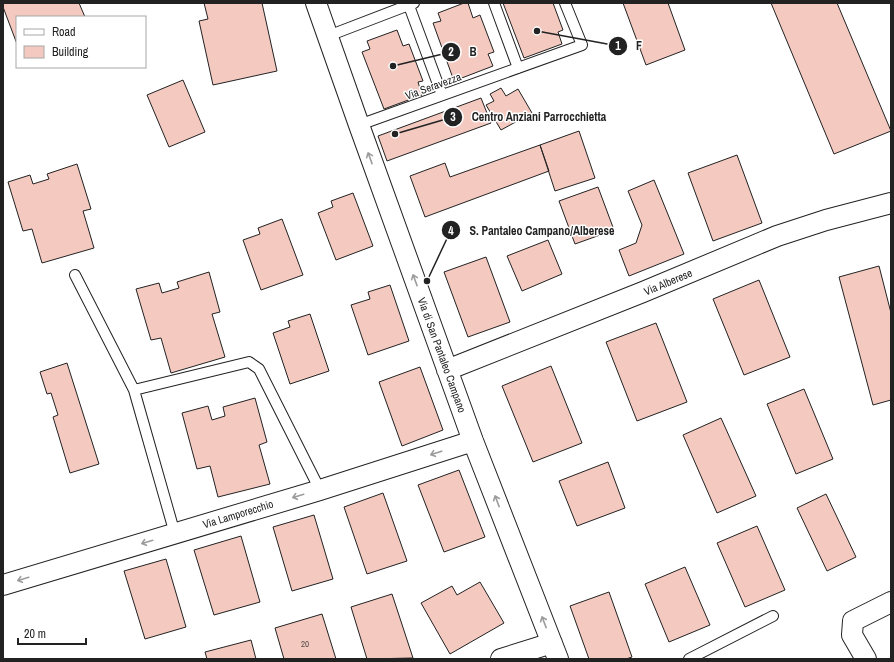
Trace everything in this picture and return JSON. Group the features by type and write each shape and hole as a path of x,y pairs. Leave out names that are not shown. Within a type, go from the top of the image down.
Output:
{"street":[{"name":"Via di San Pantaleo Campano","path":"316,3 473,441 555,651"},
{"name":"Via Alberese","path":"447,370 643,292 777,236 826,220 891,203"},
{"name":"Via Lamporecchio","path":"3,585 320,490 473,441"},
{"path":"866,659 852,635 853,621 891,602"},
{"path":"501,659 555,651"}],"lane":[{"path":"494,3 518,68"},
{"name":"Via Seravezza","path":"359,125 582,44 565,3"},
{"path":"328,36 411,4 442,96"},
{"path":"75,275 134,390 175,534"},
{"path":"134,390 249,362 259,369 320,490"},
{"path":"689,659 773,616"}],"building":[{"path":"3,3 79,3 85,16 16,16 16,41 3,7"},
{"path":"204,3 262,3 277,71 213,85 199,21 208,19"},
{"path":"464,3 468,3 473,18 480,15 494,52 488,54 493,66 454,81 433,23 441,21 438,13"},
{"path":"503,3 553,3 563,30 558,32 562,44 524,58"},
{"path":"623,3 668,3 685,50 646,65"},
{"path":"771,3 837,3 891,131 834,154"},
{"path":"397,30 403,46 409,44 423,81 418,82 422,95 384,109 362,52 370,49 367,41"},
{"path":"183,80 205,132 169,147 147,95"},
{"path":"501,88 506,96 518,89 532,113 501,130 486,105 494,101 490,94"},
{"path":"481,98 491,123 387,161 378,136"},
{"path":"579,131 595,178 555,191 540,145"},
{"path":"540,145 549,171 425,217 410,176 445,163 450,177"},
{"path":"737,155 762,223 713,241 688,173"},
{"path":"77,164 91,209 83,211 94,248 42,263 32,229 23,231 8,182 30,175 33,184 49,179 47,174"},
{"path":"654,180 684,254 629,276 619,250 636,243 642,225 628,191"},
{"path":"598,187 614,230 575,244 559,201"},
{"path":"353,193 373,246 336,260 318,213 333,207 331,201"},
{"path":"282,219 303,275 261,290 243,240 260,234 258,228"},
{"path":"548,240 562,274 522,291 507,256"},
{"path":"486,257 510,322 468,337 444,272"},
{"path":"879,266 891,313 891,400 873,405 839,277"},
{"path":"209,272 220,312 212,314 225,357 171,373 161,338 151,340 136,289 159,283 162,293 179,288 177,282"},
{"path":"759,280 790,357 744,375 713,299"},
{"path":"390,285 409,341 368,355 351,305 370,299 368,292"},
{"path":"310,314 329,371 290,384 273,333 290,327 288,321"},
{"path":"656,323 687,402 637,421 606,342"},
{"path":"67,363 99,464 70,473 53,417 58,415 51,393 47,394 40,372"},
{"path":"551,366 582,443 533,462 502,386"},
{"path":"420,367 443,430 402,446 379,382"},
{"path":"804,389 833,459 796,474 767,404"},
{"path":"255,398 267,442 259,445 270,484 218,497 210,466 197,469 182,413 208,406 212,420 225,416 223,407"},
{"path":"721,418 756,496 717,513 683,435"},
{"path":"608,462 625,508 577,526 559,481"},
{"path":"459,470 485,537 444,552 418,485"},
{"path":"383,493 407,561 367,574 344,507"},
{"path":"826,494 856,557 827,571 797,508"},
{"path":"314,515 333,579 292,591 273,527"},
{"path":"757,526 785,590 745,607 717,543"},
{"path":"241,536 260,602 214,615 194,550"},
{"path":"166,559 186,627 145,639 124,571"},
{"path":"685,567 710,625 669,642 645,584"},
{"path":"480,582 504,623 450,654 421,603 452,586 457,595"},
{"path":"609,592 632,657 626,659 589,659 570,606"},
{"path":"392,594 413,658 367,659 351,607"},
{"path":"322,614 336,659 284,659 275,628"},
{"path":"251,640 256,659 207,659 205,652"}],"place":[{"name":"F","path":"537,31"},
{"name":"B","path":"393,66"},
{"name":"Centro Anziani Parrocchietta","path":"395,134"},
{"name":"S. Pantaleo Campano/Alberese","path":"427,281"}]}
